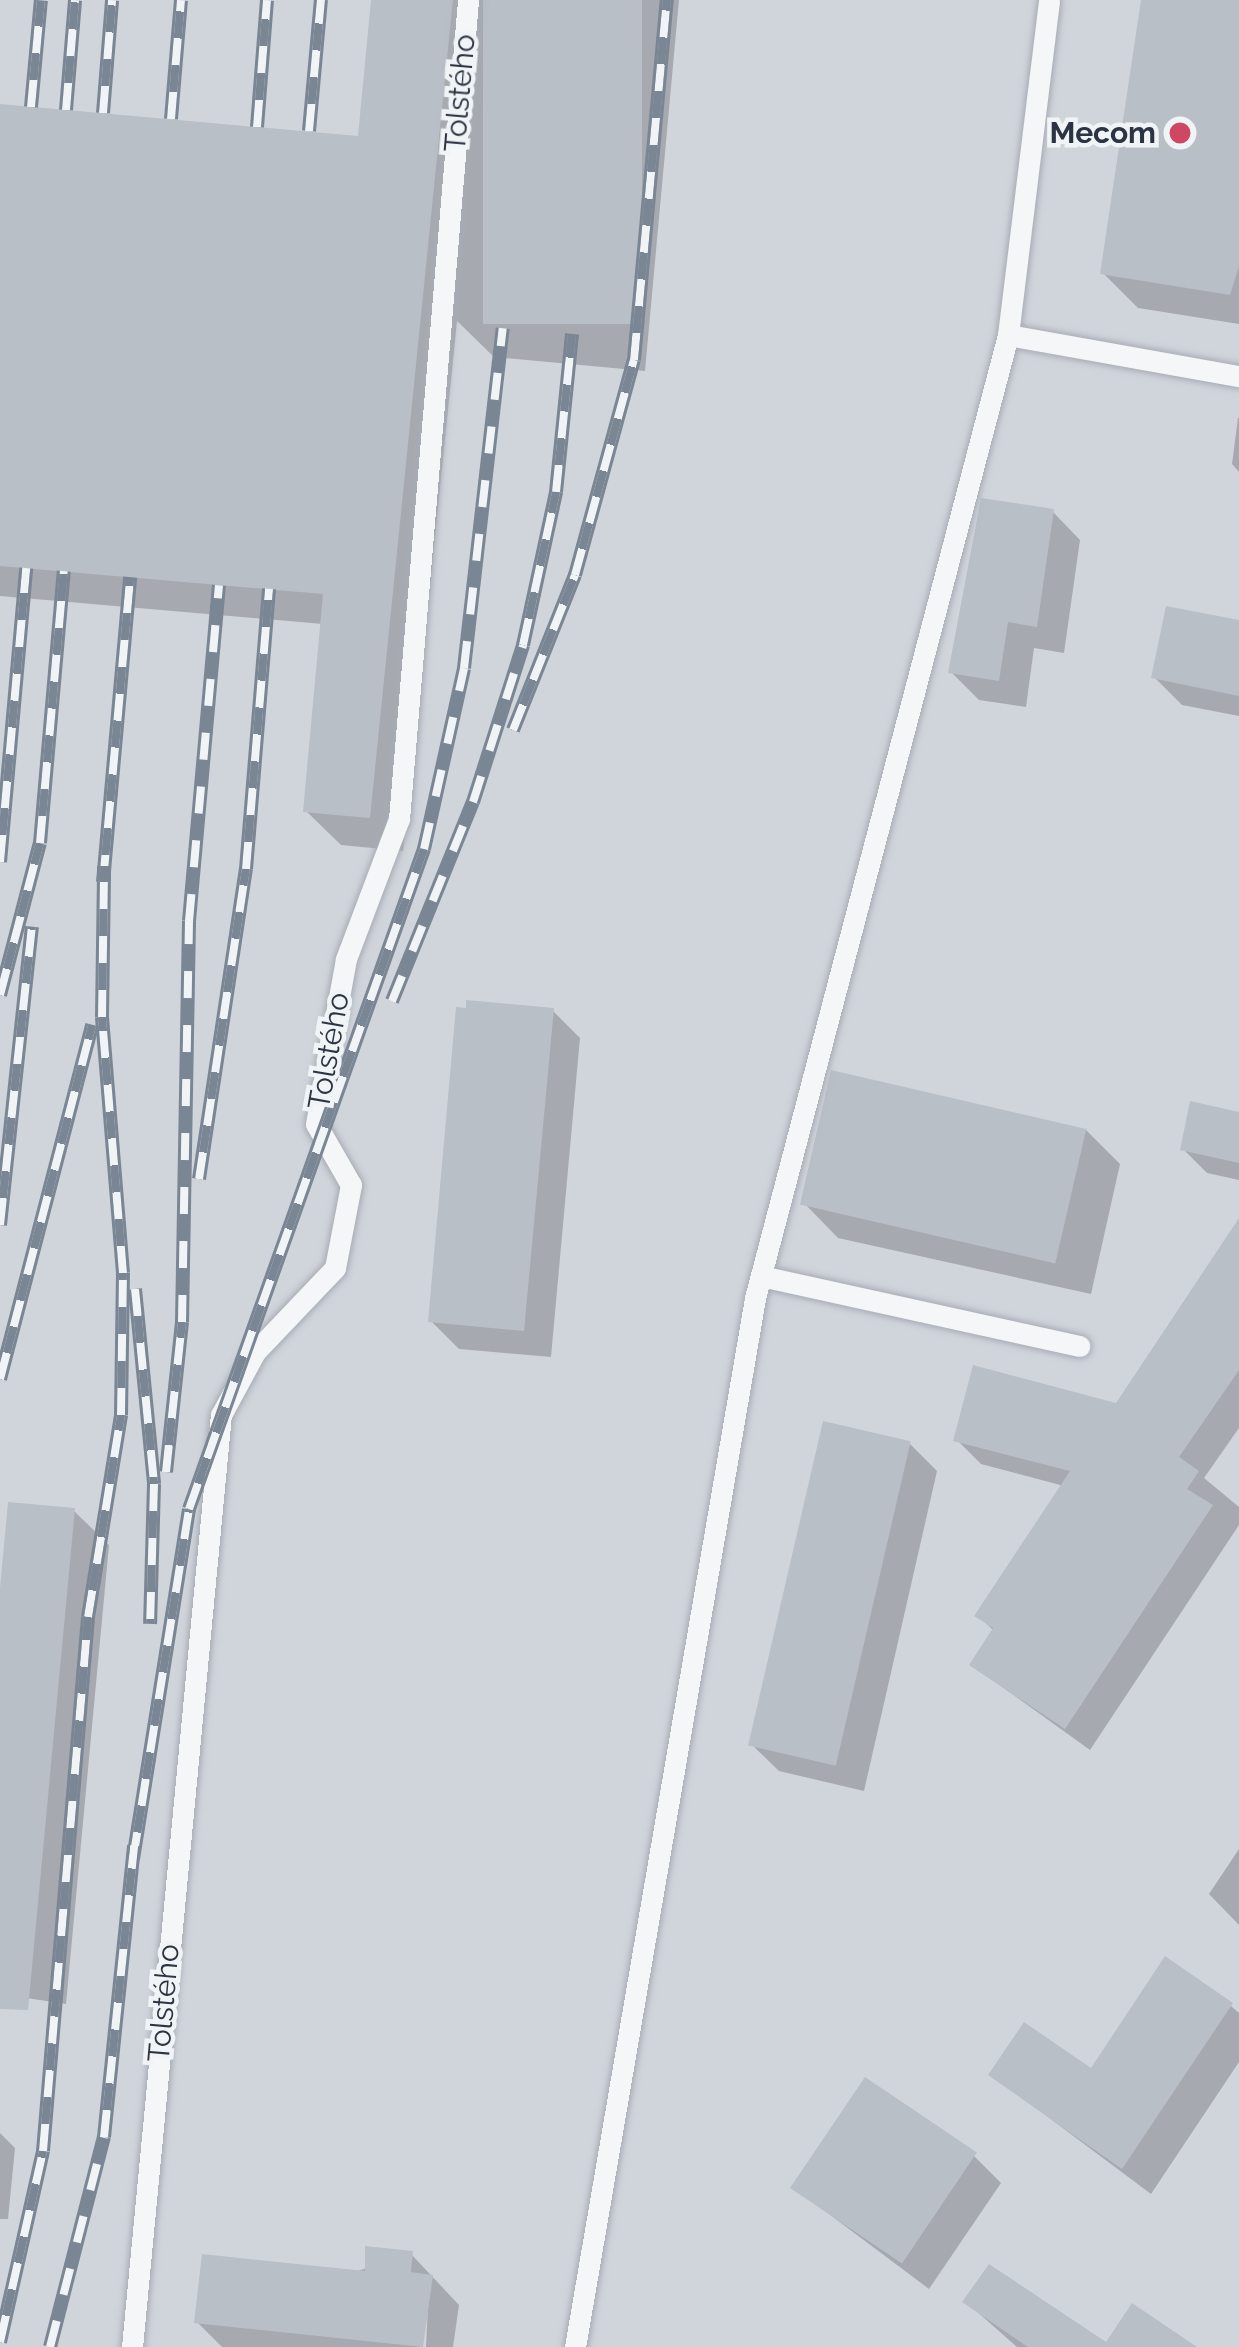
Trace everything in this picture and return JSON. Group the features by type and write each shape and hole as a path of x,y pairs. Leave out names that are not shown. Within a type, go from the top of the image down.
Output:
{"lane":[{"name":"Tolstého","path":"132,2347 221,1415 255,1352 334,1268 351,1185 316,1124 346,959 399,819 468,0"},
{"path":"575,2347 760,1276 1008,335 1049,0"},
{"path":"1008,335 1239,376"},
{"path":"760,1276 1079,1346"}],"shaded area":[{"path":"0,0 1239,0 1239,2347 0,2347"}],"building":[{"path":"371,0 453,0 370,818 303,812 323,594 0,566 0,104 358,136"},
{"path":"483,0 642,0 642,324 483,324"},
{"name":"Mecom","path":"1141,0 1239,0 1239,266 1230,295 1100,274"},
{"path":"981,498 1054,509 1037,627 1008,622 999,681 948,673"},
{"path":"1166,606 1239,620 1239,696 1151,678"},
{"path":"466,1000 554,1008 524,1331 428,1322 456,1007 466,1008"},
{"path":"831,1070 1086,1129 1055,1263 800,1204"},
{"path":"1190,1101 1239,1112 1239,1163 1180,1150"},
{"path":"1239,1218 1239,1370 1179,1457 1199,1471 1187,1489 1213,1505 1065,1729 969,1665 993,1628 974,1616 1070,1471 953,1441 973,1365 1116,1403"},
{"path":"823,1421 911,1441 836,1766 748,1745"},
{"path":"8,1502 75,1508 28,2010 0,2009 0,1588"},
{"path":"1165,1956 1233,2003 1122,2169 988,2075 1024,2022 1091,2068"},
{"path":"865,2077 977,2152 902,2264 790,2188"},
{"path":"365,2246 413,2251 411,2272 433,2275 423,2347 194,2323 202,2254 365,2271"},
{"path":"989,2264 1106,2342 1132,2303 1197,2347 1028,2347 962,2302"}],"railway":[{"path":"31,107 41,0"},
{"path":"66,110 75,0"},
{"path":"103,113 112,0"},
{"path":"171,119 181,0"},
{"path":"257,127 267,0"},
{"path":"309,131 321,0"},
{"path":"513,730 575,575 634,360 667,0"},
{"path":"133,1859 189,1509 424,849 464,668 503,328"},
{"path":"392,1001 473,802 523,645 556,492 572,334"},
{"path":"0,862 26,568"},
{"path":"0,995 40,843 64,571"},
{"path":"103,882 130,577"},
{"path":"166,1472 182,1322 189,921 219,585"},
{"path":"199,1179 246,869 269,589"},
{"path":"0,2342 43,2151 88,1617 121,1415 123,1273 102,1017 104,866"},
{"path":"0,1225 32,927"},
{"path":"0,1379 92,1025"},
{"path":"135,1289 154,1484 150,1624"},
{"path":"50,2347 104,2137 134,1846"}],"place":[{"name":"Mecom","path":"1180,133"}]}
